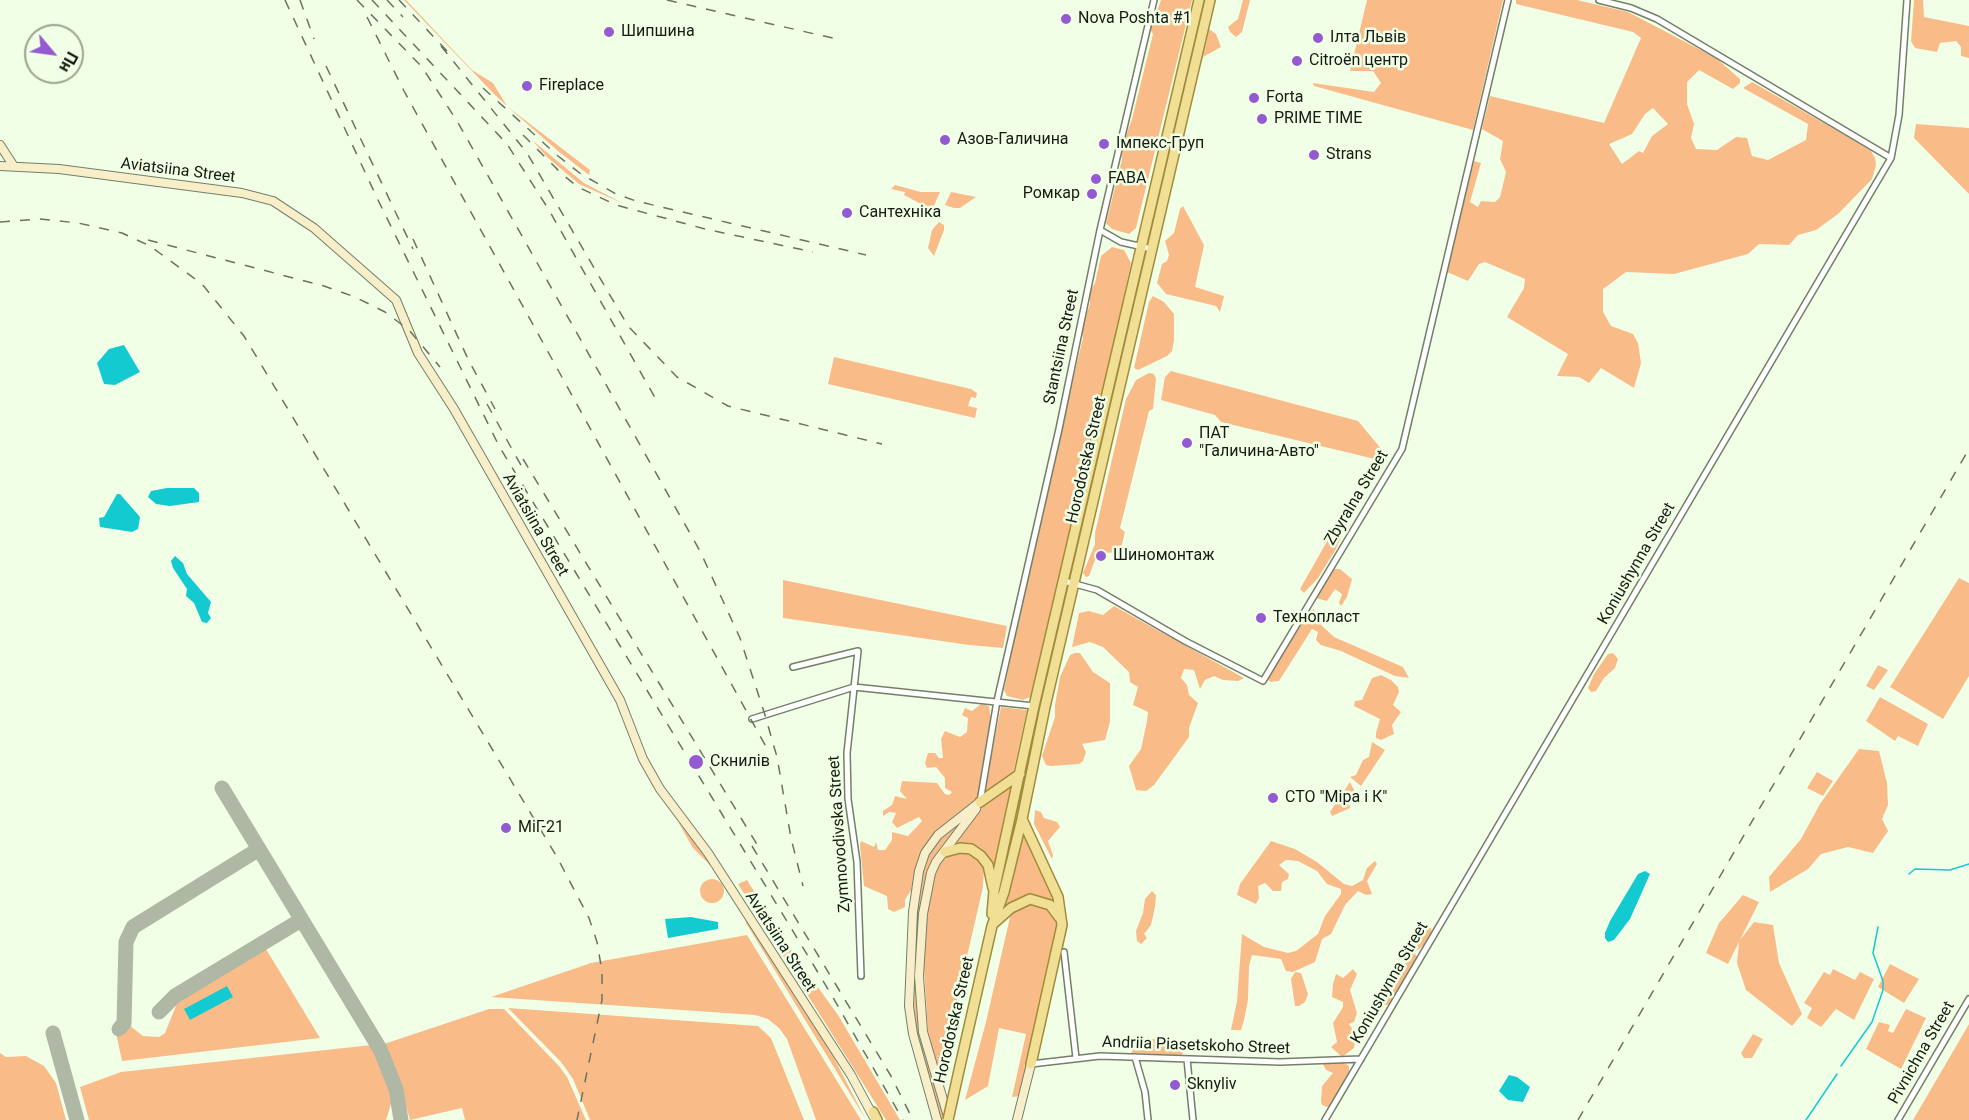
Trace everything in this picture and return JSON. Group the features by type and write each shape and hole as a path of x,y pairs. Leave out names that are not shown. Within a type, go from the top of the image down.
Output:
{"main road":[{"name":"Horodotska Street","path":"992,926 994,891 1034,706 1199,0"},
{"name":"Horodotska Street","path":"948,1120 992,926 1004,892 1022,819 1074,583 1210,0"},
{"path":"980,802 1020,774"},
{"path":"1022,819 1058,897 1062,925 1031,1064"},
{"path":"945,852 960,848 971,849 981,856 987,865 994,891"},
{"path":"992,926 1011,908 1030,899 1039,899 1050,905 1056,910 1062,925"}],"street":[{"name":"Stantsiina Street","path":"980,802 998,701 1059,429 1100,230 1154,0"},
{"name":"Zbyralna Street","path":"1074,583 1097,590 1185,641 1263,681 1402,448 1508,0"},
{"path":"1599,0 1631,8 1656,20 1891,158"},
{"name":"Koniushynna Street","path":"1325,1120 1891,158 1899,115 1907,0"},
{"path":"0,145 13,165"},
{"name":"Aviatsiina Street","path":"0,166 13,165 242,193 273,201 314,228 396,300 418,353 454,409 624,706 643,759 660,789 708,854 875,1117"},
{"path":"1100,230 1121,242 1152,249"},
{"path":"1064,581 1074,583"},
{"name":"Zymnovodivska Street","path":"793,667 858,651 847,753 847,788 857,862 861,976"},
{"path":"752,718 854,687 1034,706"},
{"path":"948,1120 923,1032 920,976 923,914 932,873 980,802"},
{"path":"937,1120 915,1044 909,1006 913,912 919,872 925,853 938,835 980,802"},
{"path":"1064,952 1076,1058"},
{"name":"Pivnichna Street","path":"1898,1120 1969,999"},
{"name":"Andriia Piasetskoho Street","path":"1031,1064 1100,1056 1280,1062 1361,1059"},
{"path":"1135,1058 1145,1092 1148,1120"},
{"path":"1187,1059 1193,1120"},
{"path":"1017,1120 1031,1064"}],"shaded area":[{"path":"404,0 472,70 493,83 507,106 494,94"},
{"path":"1161,0 1192,0 1136,228 1129,234 1112,229 1106,223 1122,160 1121,150 1132,119 1153,34 1150,29"},
{"path":"1243,0 1250,0 1242,32 1236,37 1228,27 1238,19"},
{"path":"1367,0 1503,0 1473,130 1314,86 1313,83 1374,92 1381,83 1373,71 1350,71"},
{"path":"1516,0 1577,0 1628,12 1716,58 1740,79 1740,83 1733,89 1699,70 1687,82 1687,104 1694,124 1691,138 1696,149 1717,150 1736,137 1747,138 1752,156 1768,160 1806,140 1808,124 1743,88 1752,82 1850,138 1871,151 1875,158 1876,165 1872,179 1838,214 1816,230 1798,235 1789,245 1759,244 1748,254 1674,274 1626,272 1603,289 1603,312 1611,326 1633,334 1638,343 1641,363 1634,388 1601,368 1589,383 1579,377 1557,376 1568,354 1507,317 1524,288 1525,279 1485,262 1479,264 1468,281 1447,272 1474,161 1481,163 1470,202 1478,207 1481,201 1495,202 1500,197 1506,172 1500,159 1503,141 1482,129 1490,96 1604,123 1641,38 1633,32 1516,4","holes":["1653,108 1668,124 1652,136 1643,153 1639,151 1622,164 1609,144 1632,134 1645,114"]},
{"path":"1914,0 1923,0 1924,17 1969,26 1969,58 1961,56 1961,47 1956,41 1940,43 1937,52 1915,48 1911,41"},
{"path":"1209,29 1216,34 1221,47 1203,57"},
{"path":"508,107 590,170 589,175 558,151"},
{"path":"1916,124 1969,128 1969,194 1914,138"},
{"path":"532,140 584,183 624,204 579,184 547,157"},
{"path":"895,185 921,192 940,192 932,210 904,195 905,192 891,189"},
{"path":"951,192 976,197 960,208 954,208 945,205"},
{"path":"1183,206 1204,245 1195,287 1224,296 1220,312 1216,306 1166,294 1157,283 1162,264 1167,261 1169,255 1165,241 1174,233 1180,209"},
{"path":"939,222 944,225 944,230 934,256 928,248 932,230"},
{"path":"1112,247 1124,250 1131,263 1101,405 1096,415 1093,449 1084,470 1046,641 1030,697 1023,700 1007,696 1004,690 1047,485 1083,338 1081,328 1090,304 1089,293 1095,283 1101,256"},
{"path":"1153,296 1164,302 1174,314 1172,351 1167,356 1138,370 1134,368 1149,302"},
{"path":"834,357 971,389 977,393 976,398 971,397 968,406 977,408 975,418 828,384"},
{"path":"1171,371 1358,421 1388,457 1383,461 1221,422 1215,415 1161,400 1165,377"},
{"path":"1149,373 1154,374 1156,379 1153,409 1149,411 1120,528 1125,532 1120,552 1104,553 1095,560 1089,576 1086,577 1083,573 1095,544 1095,533 1126,399 1136,380"},
{"path":"1346,515 1346,526 1336,549 1318,578 1304,593 1300,589 1338,522"},
{"path":"1334,569 1340,569 1352,579 1347,597 1341,606 1339,603 1342,594 1335,589 1327,601 1316,598"},
{"path":"1959,578 1969,583 1969,676 1943,719 1890,687"},
{"path":"783,580 1007,626 1003,648 783,618"},
{"path":"1114,606 1244,678 1238,681 1223,680 1214,676 1205,680 1200,689 1194,670 1184,669 1181,678 1187,685 1189,695 1198,703 1189,728 1189,737 1154,785 1146,791 1136,790 1129,766 1141,749 1147,721 1148,712 1133,705 1138,687 1130,682 1129,672 1103,647 1090,642 1072,647 1079,613 1089,611 1103,615"},
{"path":"1314,609 1318,622 1334,637 1403,667 1409,678 1395,676 1341,651 1321,645 1316,640 1318,632 1312,629 1279,681 1270,682 1268,679 1306,614"},
{"path":"1080,653 1093,672 1110,683 1110,722 1105,740 1082,744 1086,752 1083,761 1079,764 1046,765 1042,756 1055,717 1060,677 1070,655"},
{"path":"1613,653 1618,659 1615,668 1604,678 1596,691 1591,692 1588,688 1594,674 1608,654"},
{"path":"1878,665 1888,670 1874,690 1866,686"},
{"path":"1381,675 1398,687 1399,692 1393,705 1401,712 1392,725 1394,734 1381,740 1376,738 1380,719 1354,706 1355,701 1362,700 1372,678"},
{"path":"1880,697 1928,724 1918,746 1898,736 1895,741 1866,721"},
{"path":"981,704 989,706 992,725 980,793 976,803 932,863 916,977 920,1033 945,1120 941,1120 917,1034 914,1006 916,913 923,871 905,900 905,907 894,912 888,909 887,896 864,886 860,845 861,841 874,847 876,842 878,850 885,850 892,840 892,832 908,836 922,821 919,817 897,828 892,822 896,813 889,812 883,816 883,811 892,805 895,796 907,799 900,791 902,781 937,783 945,794 949,795 952,792 945,788 945,778 936,767 927,768 925,763 928,753 935,753 939,758 943,758 941,739 945,731 960,737 967,732 968,718 962,715 965,708 972,711"},
{"path":"1001,707 1027,710 1012,778 983,796"},
{"path":"1372,742 1385,750 1361,786 1350,777 1356,775 1363,760 1369,757"},
{"path":"1859,749 1879,751 1887,783 1888,805 1882,819 1888,831 1873,853 1848,847 1821,854 1808,869 1770,892 1769,877 1801,839 1820,804"},
{"path":"1817,772 1833,781 1823,796 1807,788"},
{"path":"1016,781 994,870 984,854 954,846 980,807"},
{"path":"1350,782 1358,798 1349,803 1350,808 1332,816 1330,812"},
{"path":"1035,810 1041,812 1044,818 1057,822 1060,827 1048,841 1053,855 1052,859 1034,824"},
{"path":"678,822 710,861 710,865 693,848"},
{"path":"1023,832 1056,905 1047,899 1030,895 1006,905"},
{"path":"1271,841 1295,849 1317,862 1344,884 1352,886 1363,880 1367,868 1375,861 1377,864 1367,881 1372,894 1366,895 1358,891 1345,905 1331,934 1322,939 1315,962 1293,972 1286,971 1281,959 1252,955 1244,1020 1241,1030 1231,1030 1237,1001 1242,934 1264,947 1288,953 1296,951 1318,934 1325,916 1341,894 1341,889 1327,884 1317,871 1298,861 1286,860 1279,865 1289,874 1288,879 1282,882 1281,891 1273,891 1265,883 1258,886 1259,898 1256,904 1237,895 1240,884"},
{"path":"955,852 967,852 984,865 983,887 939,1077 928,1031 924,968 928,905 937,868 942,860"},
{"path":"712,879 717,880 723,886 723,896 717,902 712,903 707,902 701,896 700,891 701,886 707,880"},
{"path":"747,880 791,950 838,1015 900,1120 886,1120 738,884"},
{"path":"1152,891 1156,895 1155,907 1151,925 1144,934 1147,938 1141,944 1137,941 1136,931 1143,913 1145,899"},
{"path":"1743,895 1759,902 1740,940 1754,922 1773,925 1779,963 1802,1014 1792,1026 1746,990 1737,963 1739,942 1728,964 1706,953 1719,923"},
{"path":"1037,903 1047,907 1058,923 1020,1096 1012,1097 1026,1034 999,1028 988,1086 965,1100 1010,917 1022,904"},
{"path":"745,917 832,1054 866,1120 746,923"},
{"path":"1422,927 1431,928 1432,933 1423,946 1416,951 1407,940 1418,936"},
{"path":"747,935 861,1120 816,1120 787,1039 768,1019 755,1015 491,997 591,963"},
{"path":"262,948 266,949 320,1038 122,1061 116,1033 129,1025 143,1036 159,1037 165,1033 180,996"},
{"path":"1405,948 1411,949 1419,959 1391,1005 1383,1005 1374,1023 1363,1035 1364,1027 1376,1004 1386,999 1393,990 1395,984 1389,979 1395,966 1405,964 1408,953"},
{"path":"1890,964 1919,979 1904,1003 1878,987"},
{"path":"1353,969 1357,974 1350,990 1357,1013 1354,1022 1349,1024 1356,1034 1354,1048 1342,1057 1331,1047 1337,1042 1333,1023 1343,1007 1343,1002 1332,997 1333,984 1336,974 1343,978"},
{"path":"1833,969 1855,980 1860,972 1874,979 1854,1020 1836,1009 1821,1027 1807,1018 1812,1008 1804,1003 1824,972 1830,975"},
{"path":"1295,972 1301,973 1308,994 1305,1002 1299,1006 1295,1006 1291,979"},
{"path":"508,1008 758,1026 771,1038 804,1120 590,1120 573,1079 561,1062"},
{"path":"489,1009 504,1009 559,1066 567,1077 586,1120 465,1120 462,1108 410,1120 399,1080 384,1044"},
{"path":"1906,1009 1926,1018 1901,1069 1866,1049 1879,1022 1890,1025 1888,1031 1893,1033"},
{"path":"1969,1024 1969,1120 1913,1120"},
{"path":"1753,1034 1763,1039 1752,1058 1744,1058 1741,1053"},
{"path":"1145,1040 1176,1040 1184,1048 1182,1055 1131,1053 1135,1047 1142,1048"},
{"path":"372,1045 388,1080 392,1101 386,1120 89,1120 80,1087 121,1072"},
{"path":"0,1053 6,1057 26,1056 44,1066 56,1083 66,1120 0,1120"},
{"path":"1326,1061 1341,1061 1349,1066 1349,1076 1332,1106 1327,1107 1322,1105 1321,1101 1322,1086 1333,1073 1326,1070 1323,1064"}],"water":[{"path":"124,345 140,372 115,385 104,384 97,363 109,349"},
{"path":"167,488 194,488 199,493 199,502 170,506 156,504 148,497 151,491"},
{"path":"117,494 120,494 140,517 138,529 132,532 100,527 99,518 104,517"},
{"path":"175,556 183,563 187,574 211,602 208,613 211,618 207,623 202,622 194,603 186,596 187,589 171,561"},
{"path":"1645,871 1650,874 1630,919 1614,940 1608,942 1605,933 1610,921 1638,874"},
{"path":"691,917 718,922 718,929 668,938 665,919"},
{"path":"227,986 233,997 190,1020 184,1009"},
{"path":"1509,1075 1517,1077 1530,1087 1523,1102 1508,1100 1499,1091"}],"waterway":[{"path":"1909,874 1915,869 1950,870 1969,864"},
{"path":"1841,1066 1872,1022 1883,990 1883,981 1873,953 1878,927"},
{"path":"1806,1120 1837,1074"}],"taxiway":[{"path":"222,788 380,1049 396,1089 401,1120"},
{"path":"119,1029 124,1023 126,942 133,927 259,849"},
{"path":"159,1012 175,996 301,920"},
{"path":"53,1033 77,1120"}],"railway":[{"path":"285,0 378,200 499,446 831,994 903,1120"},
{"path":"300,0 314,39"},
{"path":"357,0 422,67 457,121 700,551 740,638 765,715 777,757 791,838 803,886"},
{"path":"372,0 507,144 549,210 658,403"},
{"path":"387,0 403,17"},
{"path":"399,0 447,51"},
{"path":"667,0 841,40"},
{"path":"367,17 404,91 770,754"},
{"path":"441,46 527,153 628,326 677,377 728,406 882,444"},
{"path":"326,66 413,249"},
{"path":"483,88 558,156 581,174 616,194 636,201 866,255"},
{"path":"523,135 578,187 616,205 705,229 813,252"},
{"path":"0,222 40,219 78,223 122,233 150,246 202,284 244,336 557,857 589,918 597,942 602,971 602,1000 577,1120"},
{"path":"413,239 468,359 495,409"},
{"path":"148,240 324,286 355,297 385,312 409,330 440,367"},
{"path":"487,404 523,469"},
{"path":"1578,1120 1969,449"},
{"path":"523,459 761,851"},
{"path":"752,846 891,1076 913,1120"}],"place":[{"name":"Nova Poshta #1","path":"1066,19"},
{"name":"Шипшина","path":"609,32"},
{"name":"Ілта Львів","path":"1318,38"},
{"name":"Citroën центр","path":"1297,61"},
{"name":"Fireplace","path":"527,86"},
{"name":"Forta","path":"1254,98"},
{"name":"PRIME TIME","path":"1262,119"},
{"name":"Азов-Галичина","path":"945,140"},
{"name":"Імпекс-Груп","path":"1104,144"},
{"name":"Strans","path":"1314,155"},
{"name":"FABA","path":"1096,179"},
{"name":"Ромкар","path":"1092,194"},
{"name":"Сантехніка","path":"847,213"},
{"name":"ПАТ \"Галичина-Авто\"","path":"1187,443"},
{"name":"Шиномонтаж","path":"1101,556"},
{"name":"Технопласт","path":"1261,618"},
{"name":"Скнилів","path":"696,762"},
{"name":"СТО \"Міра і К\"","path":"1273,798"},
{"name":"МіГ-21","path":"506,828"},
{"name":"Sknyliv","path":"1175,1085"}]}
